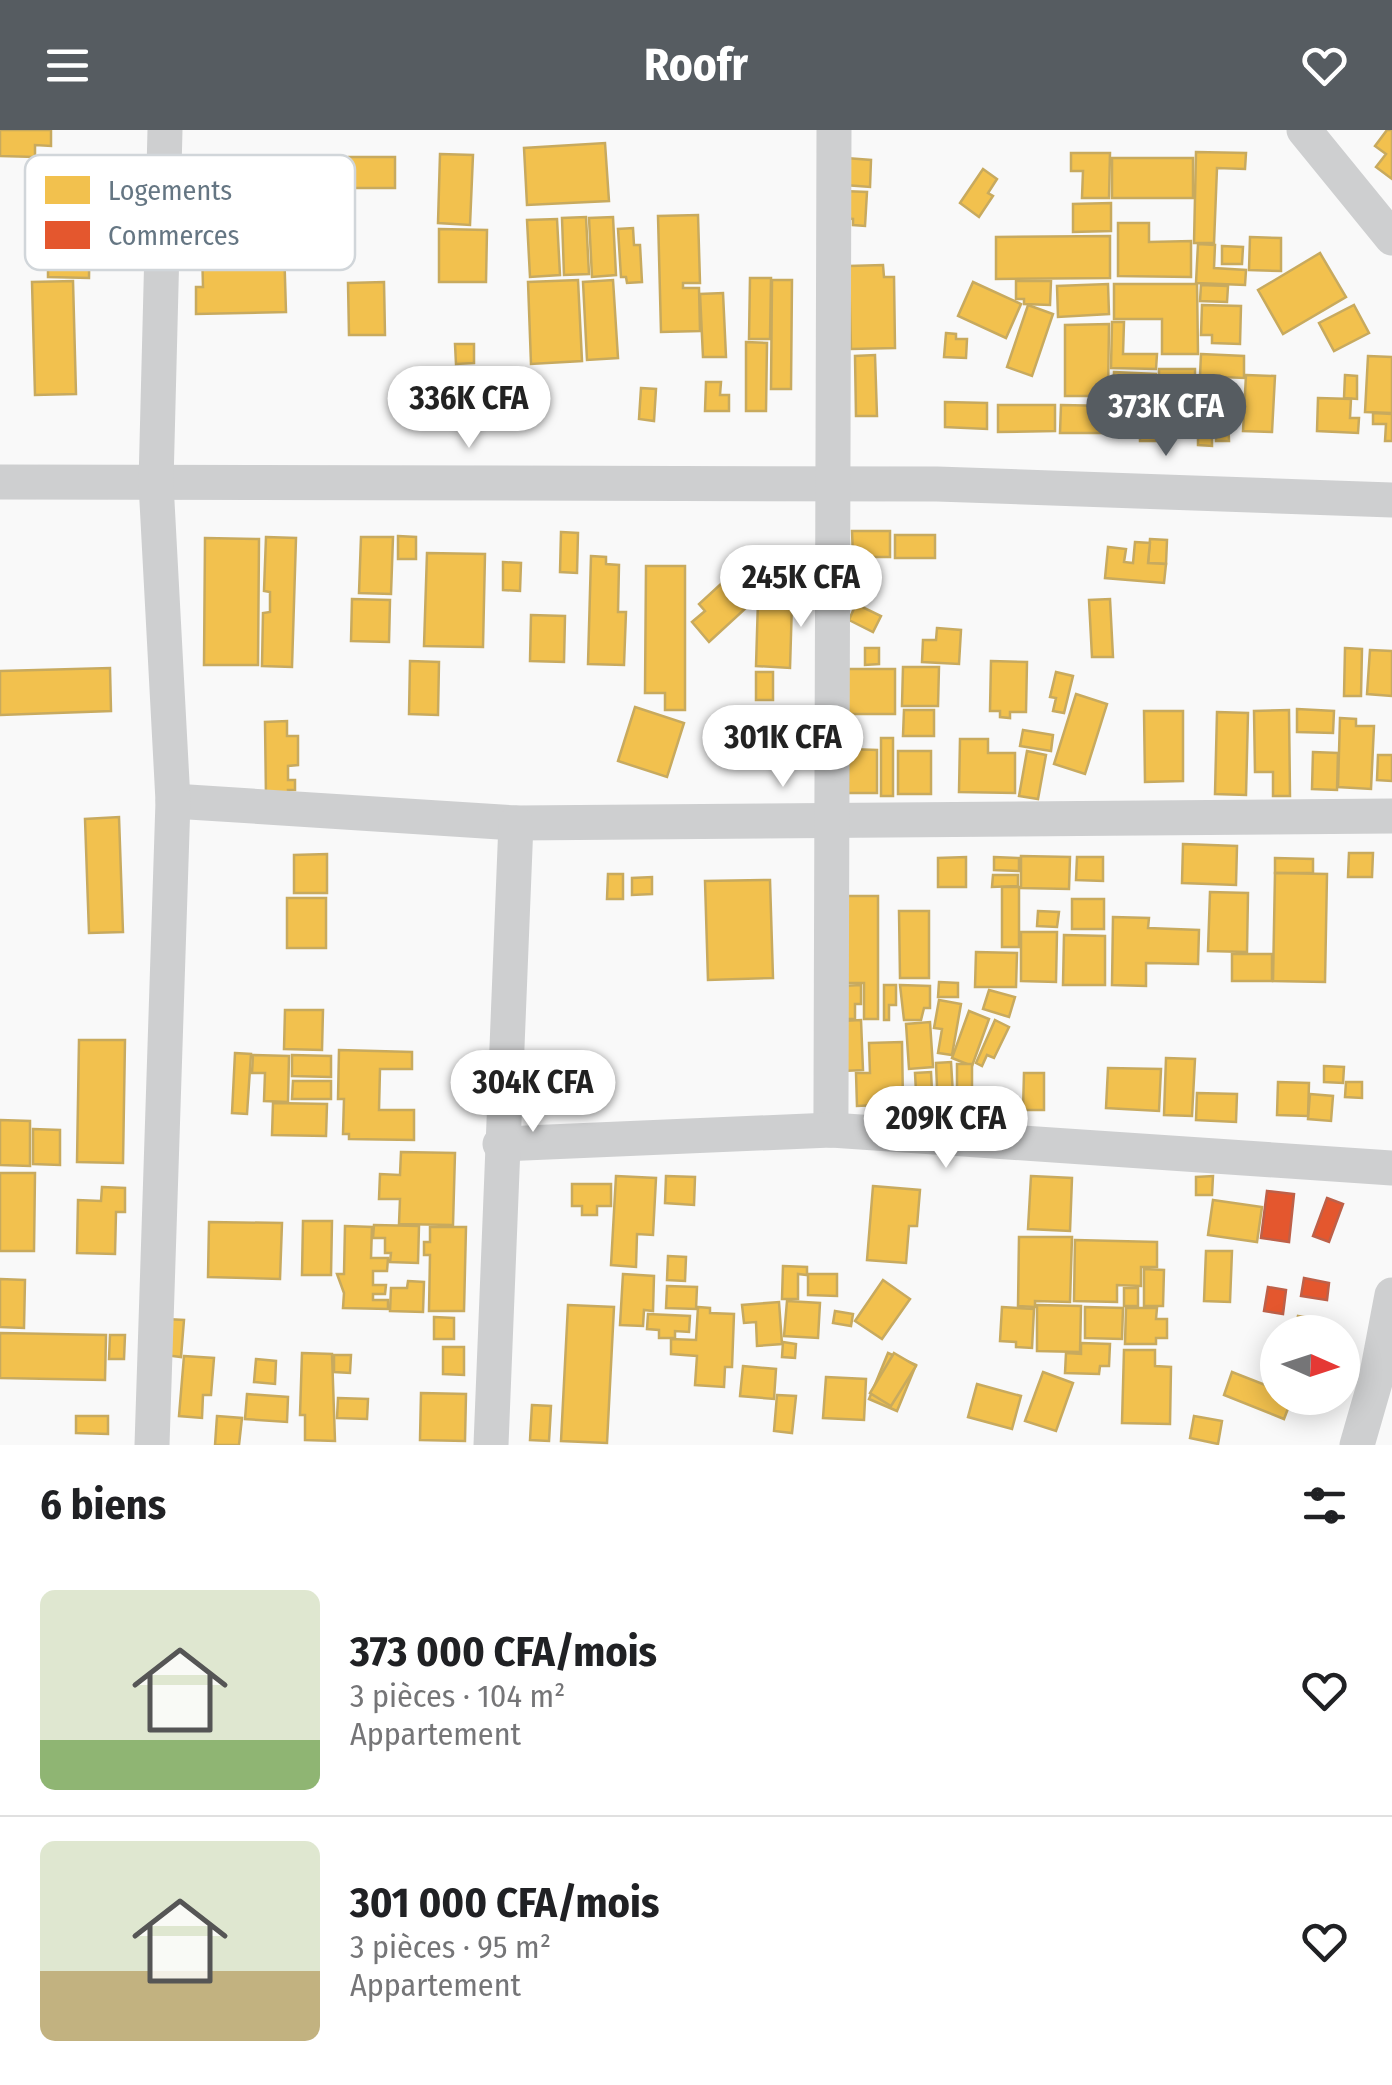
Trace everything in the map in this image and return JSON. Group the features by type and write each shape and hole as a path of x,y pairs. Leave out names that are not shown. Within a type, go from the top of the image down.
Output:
{"street":[{"path":"164,155 165,130"},
{"path":"830,1130 836,484 834,130"},
{"path":"1304,130 1392,238"},
{"path":"152,1445 172,801 156,483 161,270"},
{"path":"0,482 836,484 1392,500"},
{"path":"172,801 516,823 1392,816"},
{"path":"491,1445 500,1144 516,823"},
{"path":"500,1144 830,1130 1392,1168"},
{"path":"1358,1445 1384,1380 1392,1296"}],"building: Logements":[{"path":"0,130 51,130 51,146 35,145 35,155 0,156"},
{"path":"1387,130 1392,130 1392,179 1376,167 1386,154 1375,146"},
{"path":"605,143 609,201 527,205 524,148"},
{"path":"1196,152 1246,153 1245,169 1217,168 1214,243 1194,243"},
{"path":"1071,153 1110,153 1109,198 1082,198 1083,171 1071,171"},
{"path":"440,154 473,155 470,225 438,223"},
{"path":"355,157 395,157 395,188 355,188"},
{"path":"846,158 871,160 870,187 845,185"},
{"path":"1112,158 1193,158 1193,198 1112,198"},
{"path":"983,169 997,179 988,193 993,196 979,217 960,203"},
{"path":"843,191 867,192 865,226 841,218"},
{"path":"1111,203 1111,231 1073,232 1073,204"},
{"path":"698,215 700,283 683,283 683,288 699,288 700,331 661,332 658,216"},
{"path":"586,217 589,274 564,275 562,218"},
{"path":"613,217 616,275 592,277 589,218"},
{"path":"557,219 560,275 530,277 527,220"},
{"path":"1118,223 1149,223 1149,242 1191,241 1191,277 1118,276"},
{"path":"633,228 634,245 640,245 642,282 627,283 626,277 621,277 618,229"},
{"path":"439,229 487,230 486,282 439,282"},
{"path":"1110,236 1110,278 996,279 996,237"},
{"path":"1250,237 1281,238 1281,271 1249,270"},
{"path":"1198,244 1215,245 1214,268 1246,270 1245,285 1196,283"},
{"path":"1222,246 1243,247 1242,264 1222,264"},
{"path":"1320,253 1346,297 1283,334 1258,290"},
{"path":"883,265 884,277 894,277 895,348 851,349 849,266"},
{"path":"48,270 89,270 89,278 48,277"},
{"path":"203,270 285,270 286,312 196,314 196,287 203,287"},
{"path":"750,278 771,278 770,339 749,339"},
{"path":"578,280 582,361 531,364 528,282"},
{"path":"613,280 618,358 587,360 583,282"},
{"path":"772,280 792,280 791,389 771,389"},
{"path":"73,281 76,394 35,395 32,282"},
{"path":"1016,281 1051,281 1050,305 1024,304 1024,299 1016,299"},
{"path":"384,282 385,335 349,335 348,283"},
{"path":"973,282 1021,304 1006,338 958,316"},
{"path":"1108,284 1109,314 1058,317 1057,286"},
{"path":"1114,284 1197,284 1198,354 1162,354 1162,319 1114,319"},
{"path":"1201,285 1228,286 1227,302 1200,301"},
{"path":"723,293 726,357 703,357 700,294"},
{"path":"1028,305 1053,314 1032,376 1007,367"},
{"path":"1202,305 1241,306 1240,344 1212,343 1212,335 1201,335"},
{"path":"1354,305 1369,333 1334,351 1319,323"},
{"path":"1112,322 1124,322 1123,354 1157,354 1156,369 1111,368"},
{"path":"1109,324 1108,396 1065,396 1065,325"},
{"path":"946,333 956,334 956,339 967,339 966,358 944,357"},
{"path":"746,342 767,343 766,411 746,411"},
{"path":"455,344 474,344 474,363 456,364"},
{"path":"1201,354 1244,356 1244,378 1200,376"},
{"path":"875,355 877,416 856,416 855,356"},
{"path":"1368,356 1392,357 1392,413 1365,412"},
{"path":"1159,369 1195,369 1195,412 1171,413 1171,401 1159,402"},
{"path":"1114,372 1156,374 1155,404 1113,402"},
{"path":"494,374 530,375 529,412 493,411"},
{"path":"1246,375 1275,376 1272,432 1243,431"},
{"path":"1345,375 1357,376 1357,399 1344,398"},
{"path":"706,382 721,382 720,395 729,395 729,411 705,411"},
{"path":"473,385 491,385 491,404 473,404"},
{"path":"641,388 656,389 654,421 639,419"},
{"path":"1211,398 1239,400 1238,413 1211,412"},
{"path":"1318,398 1351,399 1350,418 1359,418 1358,433 1317,431"},
{"path":"945,402 987,403 987,429 945,427"},
{"path":"998,405 1055,405 1055,431 998,432"},
{"path":"1061,405 1111,406 1111,433 1060,433"},
{"path":"1140,411 1161,411 1161,441 1140,441"},
{"path":"1373,413 1392,414 1392,441 1385,441 1386,424 1373,424"},
{"path":"1212,414 1212,446 1198,445 1198,437 1181,437 1181,417"},
{"path":"1216,416 1228,416 1229,441 1216,441"},
{"path":"852,531 890,531 890,557 853,557"},
{"path":"561,532 578,533 577,573 560,572"},
{"path":"895,535 935,535 935,558 895,558"},
{"path":"398,536 416,537 416,559 398,559"},
{"path":"266,537 296,538 292,667 262,666 263,613 270,612 270,592 264,591"},
{"path":"361,537 393,537 391,594 359,593"},
{"path":"205,538 259,539 258,665 204,665"},
{"path":"1150,539 1167,540 1166,564 1148,563"},
{"path":"1135,542 1150,543 1148,563 1166,564 1164,583 1105,578 1108,547 1126,549 1124,562 1133,563"},
{"path":"427,553 485,554 483,647 424,646"},
{"path":"591,556 606,557 606,564 619,565 618,612 626,612 624,665 588,664"},
{"path":"503,562 521,563 520,591 503,590"},
{"path":"646,566 685,566 685,710 665,710 665,693 645,693"},
{"path":"759,568 793,569 790,668 756,666"},
{"path":"723,582 746,608 709,642 692,622 705,611 699,604"},
{"path":"352,599 390,600 389,642 351,641"},
{"path":"1110,599 1113,657 1092,657 1089,600"},
{"path":"856,604 881,616 873,632 849,620"},
{"path":"531,615 565,616 564,662 530,661"},
{"path":"937,628 961,630 959,664 922,662 923,640 936,640"},
{"path":"865,648 879,648 879,664 865,665"},
{"path":"1345,648 1362,649 1361,696 1344,696"},
{"path":"1370,650 1392,651 1392,696 1367,694"},
{"path":"410,661 439,662 438,715 409,714"},
{"path":"991,661 1027,662 1026,712 1010,712 1010,718 1000,717 1000,711 990,711"},
{"path":"903,667 939,667 938,706 902,706"},
{"path":"110,668 111,711 0,715 0,671"},
{"path":"844,669 895,669 895,714 844,714"},
{"path":"756,672 773,672 773,700 756,700"},
{"path":"1056,672 1073,676 1064,713 1053,711 1056,698 1050,697"},
{"path":"1076,694 1107,704 1085,774 1054,764"},
{"path":"635,707 684,723 667,777 618,761"},
{"path":"1297,709 1334,711 1333,733 1297,732"},
{"path":"904,710 934,710 934,736 903,736"},
{"path":"1289,710 1290,796 1273,796 1273,772 1255,772 1254,711"},
{"path":"1144,711 1183,711 1183,781 1145,782"},
{"path":"1217,712 1248,713 1246,795 1215,794"},
{"path":"785,714 785,729 752,734 752,715"},
{"path":"1340,718 1356,719 1356,726 1374,726 1371,789 1338,787"},
{"path":"287,721 287,736 298,736 298,765 288,766 288,780 295,780 295,790 288,790 289,798 266,798 265,722"},
{"path":"1023,730 1053,735 1051,751 1020,746"},
{"path":"881,738 893,738 893,796 881,796"},
{"path":"960,739 988,739 988,753 1015,753 1015,793 959,792"},
{"path":"848,749 877,750 877,793 848,793"},
{"path":"898,751 931,751 931,794 898,794"},
{"path":"1027,751 1046,755 1038,799 1019,796"},
{"path":"1313,752 1338,753 1337,790 1312,789"},
{"path":"1378,755 1392,755 1392,781 1377,780"},
{"path":"119,817 123,932 89,933 85,819"},
{"path":"1183,844 1237,846 1236,885 1182,883"},
{"path":"1349,853 1373,853 1372,877 1348,877"},
{"path":"327,854 327,893 294,893 294,855"},
{"path":"1021,856 1070,857 1069,889 1021,888"},
{"path":"966,857 966,887 938,887 938,858"},
{"path":"994,857 1019,858 1019,871 994,870"},
{"path":"1077,857 1103,857 1103,881 1076,880"},
{"path":"1275,858 1313,859 1313,873 1275,873"},
{"path":"1275,873 1327,874 1325,982 1273,981"},
{"path":"608,874 623,874 623,899 607,899"},
{"path":"993,875 1018,875 1018,886 992,887"},
{"path":"652,877 652,894 632,895 632,878"},
{"path":"770,880 773,978 708,980 705,881"},
{"path":"1002,887 1019,887 1019,947 1002,947"},
{"path":"1210,892 1248,893 1247,952 1208,951"},
{"path":"847,896 878,896 878,1019 864,1019 864,983 847,983"},
{"path":"287,898 326,898 326,948 287,948"},
{"path":"1072,899 1104,899 1104,929 1072,929"},
{"path":"899,911 929,911 929,978 900,978"},
{"path":"1038,911 1059,912 1057,927 1037,926"},
{"path":"1113,917 1149,918 1148,928 1199,930 1198,964 1146,963 1146,986 1112,985"},
{"path":"1021,932 1057,932 1056,982 1021,981"},
{"path":"1064,935 1105,936 1105,985 1063,985"},
{"path":"976,952 1017,953 1016,987 975,987"},
{"path":"1232,954 1272,954 1272,981 1232,981"},
{"path":"939,982 958,983 958,997 938,997"},
{"path":"861,985 861,1004 855,1004 855,1019 842,1019 841,986"},
{"path":"884,985 896,985 896,1005 889,1005 889,1020 884,1020"},
{"path":"900,985 930,986 930,1008 924,1008 921,1020 904,1020"},
{"path":"989,990 1015,997 1009,1017 983,1009"},
{"path":"939,1000 961,1004 952,1055 938,1053 942,1029 934,1028"},
{"path":"285,1010 323,1010 322,1050 284,1049"},
{"path":"969,1011 989,1019 972,1066 952,1058"},
{"path":"861,1020 863,1070 843,1071 841,1021"},
{"path":"995,1020 1009,1027 994,1058 987,1055 982,1066 976,1063"},
{"path":"930,1022 933,1067 909,1069 906,1024"},
{"path":"79,1040 125,1040 123,1163 77,1162"},
{"path":"902,1042 903,1104 857,1106 856,1073 870,1073 869,1043"},
{"path":"339,1050 412,1052 412,1069 380,1069 379,1110 414,1110 414,1140 349,1139 349,1134 343,1134 344,1099 338,1099"},
{"path":"235,1053 251,1054 247,1114 232,1113"},
{"path":"253,1055 289,1056 288,1102 264,1101 265,1073 252,1073"},
{"path":"292,1055 331,1056 331,1077 292,1076"},
{"path":"1166,1058 1195,1059 1192,1116 1164,1115"},
{"path":"951,1062 954,1111 938,1112 936,1063"},
{"path":"957,1064 972,1064 972,1101 957,1101"},
{"path":"1324,1066 1344,1067 1343,1083 1324,1082"},
{"path":"1108,1068 1161,1069 1159,1111 1106,1108"},
{"path":"931,1072 933,1110 917,1111 915,1073"},
{"path":"1024,1073 1044,1073 1044,1110 1023,1110"},
{"path":"293,1081 331,1081 331,1099 292,1099"},
{"path":"1278,1082 1309,1083 1308,1116 1277,1115"},
{"path":"1346,1082 1362,1082 1362,1098 1345,1097"},
{"path":"1197,1093 1237,1094 1236,1122 1196,1120"},
{"path":"1310,1094 1333,1096 1331,1121 1308,1119"},
{"path":"273,1103 327,1104 326,1136 272,1135"},
{"path":"0,1120 30,1121 30,1166 0,1165"},
{"path":"33,1129 60,1130 60,1165 33,1164"},
{"path":"401,1152 455,1153 453,1225 399,1224 400,1199 379,1199 380,1174 400,1175"},
{"path":"0,1173 35,1173 34,1251 0,1251"},
{"path":"616,1176 656,1178 653,1235 637,1234 636,1267 611,1265"},
{"path":"666,1176 695,1177 694,1205 665,1203"},
{"path":"1031,1176 1072,1178 1070,1231 1028,1229"},
{"path":"1213,1176 1212,1195 1196,1195 1196,1177"},
{"path":"572,1184 611,1184 611,1206 597,1206 597,1215 582,1215 582,1206 572,1206"},
{"path":"873,1186 920,1190 917,1226 909,1226 906,1263 867,1260"},
{"path":"102,1187 125,1188 125,1212 116,1212 115,1254 77,1253 78,1200 101,1201"},
{"path":"1213,1200 1262,1207 1257,1242 1208,1235"},
{"path":"303,1221 332,1221 331,1275 302,1275"},
{"path":"209,1222 282,1223 280,1279 208,1277"},
{"path":"374,1225 419,1226 418,1263 390,1262 391,1253 385,1253 385,1238 373,1238"},
{"path":"345,1226 372,1227 371,1258 388,1258 387,1271 373,1271 373,1285 386,1285 385,1294 373,1294 373,1300 388,1300 388,1309 343,1308 344,1293 337,1274 344,1274"},
{"path":"430,1227 466,1227 464,1311 429,1311 430,1255 424,1255 424,1242 430,1242"},
{"path":"1019,1237 1072,1237 1070,1302 1035,1301 1035,1307 1018,1306"},
{"path":"1075,1240 1157,1242 1157,1267 1141,1267 1141,1286 1117,1285 1117,1302 1074,1301"},
{"path":"1206,1251 1232,1251 1230,1302 1204,1301"},
{"path":"668,1256 686,1257 685,1281 667,1280"},
{"path":"783,1266 807,1267 807,1275 798,1274 798,1299 782,1299"},
{"path":"1144,1269 1164,1270 1163,1306 1144,1306"},
{"path":"623,1274 654,1276 653,1311 644,1310 643,1326 620,1325"},
{"path":"808,1274 837,1274 837,1296 808,1295"},
{"path":"0,1279 25,1280 24,1328 0,1327"},
{"path":"883,1280 910,1299 882,1339 855,1321"},
{"path":"408,1281 424,1282 423,1312 390,1311 391,1288 407,1288"},
{"path":"667,1286 697,1287 696,1309 666,1308"},
{"path":"1124,1288 1138,1288 1138,1306 1124,1306"},
{"path":"787,1301 820,1303 818,1338 784,1336"},
{"path":"779,1302 782,1344 757,1346 756,1322 744,1323 742,1305"},
{"path":"568,1305 614,1307 607,1443 561,1441"},
{"path":"1037,1305 1081,1306 1080,1352 1037,1351"},
{"path":"698,1307 710,1308 710,1313 734,1314 732,1367 725,1367 724,1387 695,1385 697,1356 671,1354 671,1339 696,1340"},
{"path":"1002,1307 1034,1309 1032,1348 1000,1341"},
{"path":"1085,1307 1123,1308 1122,1339 1085,1338"},
{"path":"1126,1308 1157,1308 1156,1319 1167,1319 1167,1338 1156,1338 1156,1344 1125,1344"},
{"path":"835,1311 853,1314 851,1326 833,1323"},
{"path":"648,1314 690,1316 689,1332 675,1331 675,1338 659,1338 659,1330 647,1329"},
{"path":"434,1317 454,1318 454,1339 434,1339"},
{"path":"166,1319 184,1320 181,1357 164,1355"},
{"path":"0,1333 106,1335 105,1380 0,1378"},
{"path":"110,1335 125,1335 124,1359 109,1359"},
{"path":"783,1342 796,1344 795,1358 782,1357"},
{"path":"1081,1343 1110,1344 1109,1366 1100,1366 1099,1374 1065,1373 1066,1353 1081,1354"},
{"path":"443,1347 464,1347 464,1375 443,1374"},
{"path":"1124,1350 1155,1350 1155,1366 1171,1367 1170,1424 1122,1423"},
{"path":"302,1353 332,1354 335,1441 305,1440 305,1415 300,1415"},
{"path":"888,1353 916,1365 897,1411 869,1399"},
{"path":"894,1353 916,1366 891,1406 870,1393"},
{"path":"334,1355 351,1355 350,1373 334,1372"},
{"path":"184,1356 214,1358 211,1395 203,1395 202,1418 179,1416"},
{"path":"256,1359 276,1361 275,1384 254,1382"},
{"path":"743,1366 776,1369 774,1399 740,1396"},
{"path":"1043,1372 1073,1383 1056,1431 1025,1421"},
{"path":"1232,1372 1260,1383 1260,1409 1224,1395"},
{"path":"826,1377 866,1379 864,1420 823,1418"},
{"path":"977,1384 1021,1396 1012,1429 968,1417"},
{"path":"421,1393 466,1394 465,1441 420,1440"},
{"path":"247,1394 288,1397 287,1422 245,1419"},
{"path":"777,1395 796,1396 792,1433 774,1431"},
{"path":"338,1398 368,1399 367,1419 337,1418"},
{"path":"532,1405 551,1406 549,1441 530,1440"},
{"path":"76,1416 108,1416 108,1434 76,1433"},
{"path":"217,1416 242,1418 239,1445 215,1445"},
{"path":"1194,1416 1222,1421 1218,1444 1190,1438"}],"building: Commerces":[{"path":"1267,1191 1294,1194 1289,1242 1261,1238"},
{"path":"1327,1198 1343,1204 1329,1242 1313,1236"},
{"path":"1304,1278 1329,1283 1327,1300 1301,1296"},
{"path":"1268,1287 1286,1290 1283,1314 1264,1311"}]}
